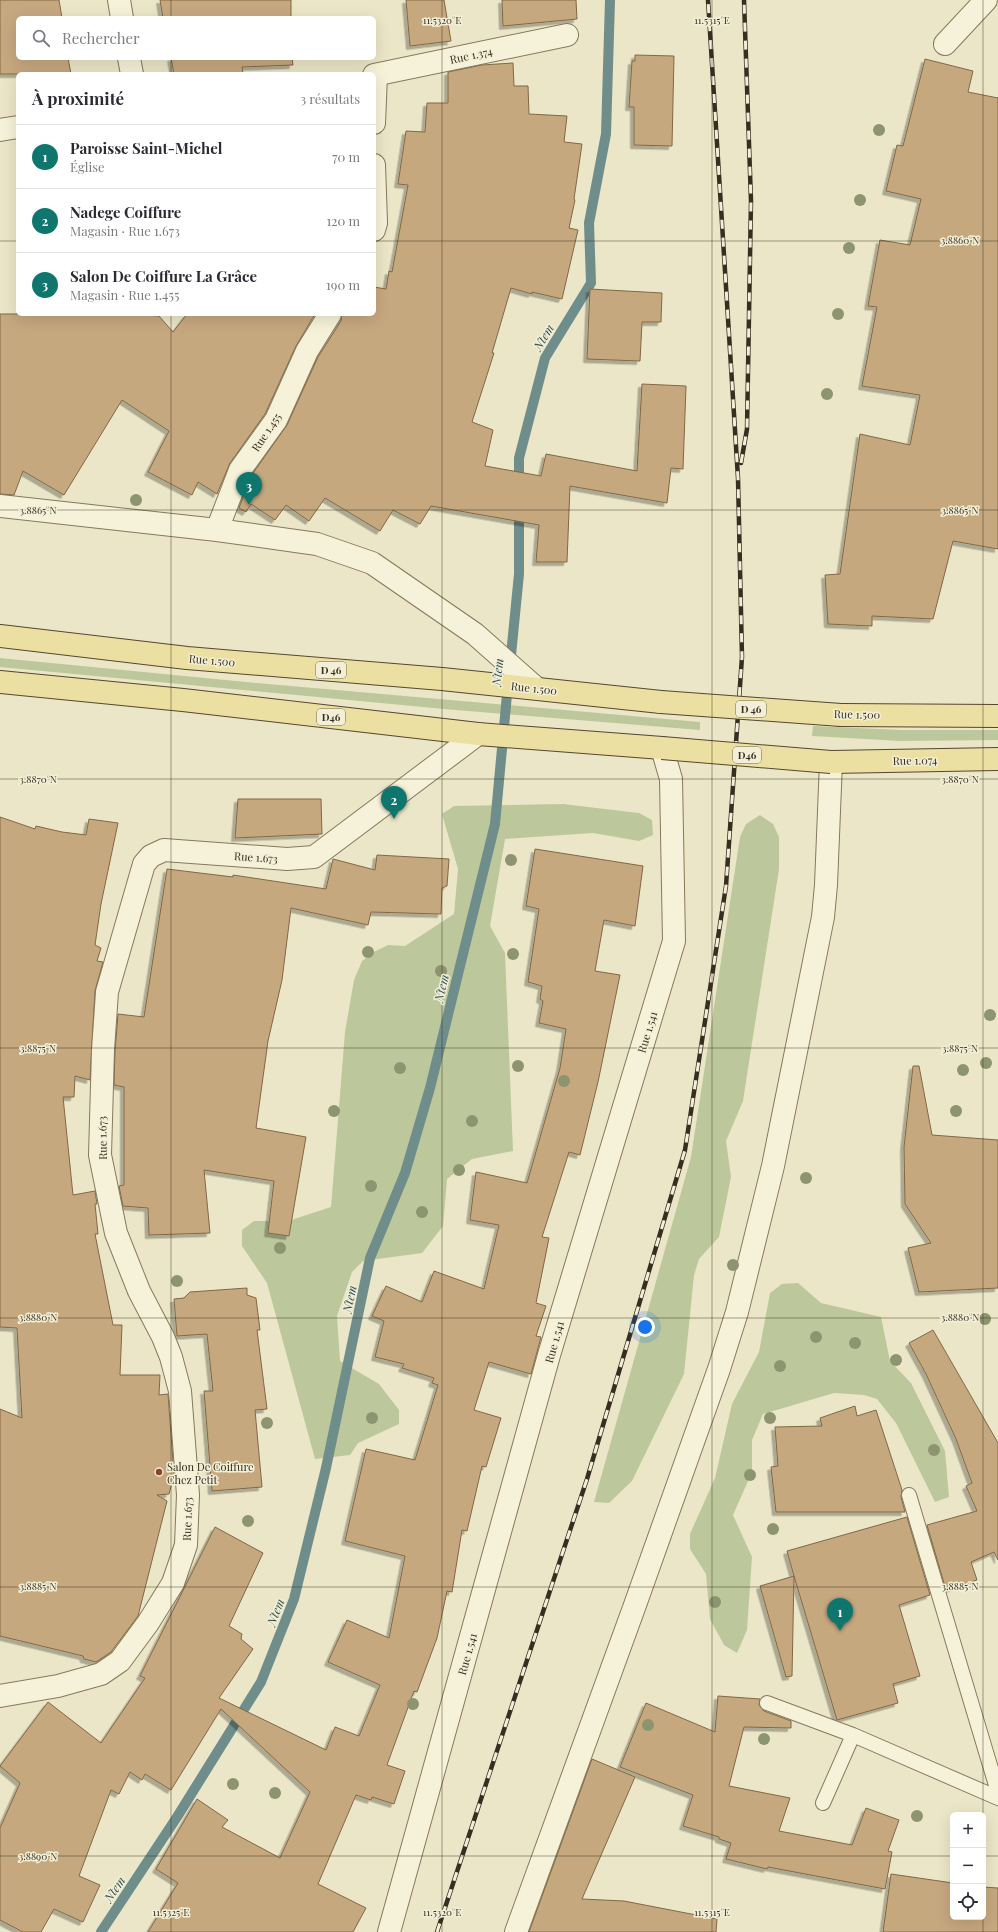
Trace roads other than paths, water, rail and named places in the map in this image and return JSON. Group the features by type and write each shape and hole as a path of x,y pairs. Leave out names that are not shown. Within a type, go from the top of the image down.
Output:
{"main road":[{"name":"Rue 1.500","path":"0,636 187,658 536,688 661,702 841,715 998,716"},
{"name":"D46","path":"0,682 183,700 478,734 831,762"},
{"name":"Rue 1.074","path":"831,762 998,759"}],"street":[{"path":"119,0 122,16"},
{"path":"945,44 986,0"},
{"name":"Rue 1.374","path":"376,75 567,35"},
{"path":"129,60 132,72"},
{"path":"0,130 16,127"},
{"name":"Rue 1.455","path":"217,530 240,470 276,420 307,351 329,316"},
{"path":"0,506 217,530 318,544 372,563 475,634 536,688"},
{"name":"Rue 1.673","path":"0,1696 58,1686 101,1674 120,1661 148,1623 173,1582 186,1545 188,1495 180,1391 172,1358 163,1337 139,1291 116,1233 100,1154 103,1050 107,992 144,864 151,856 164,850 287,859 314,857 478,734"},
{"name":"Rue 1.541","path":"389,1932 549,1355 674,941 671,779 662,748"},
{"path":"516,1932 635,1605 719,1369 737,1312 773,1166 823,917 826,885 831,762"}],"lane":[{"path":"909,1495 998,1792"},
{"path":"767,1703 853,1735 998,1798"},
{"path":"823,1803 853,1735"}],"waterway":[{"name":"Ntem","path":"519,485 519,458 545,358 591,283 589,223 606,134 610,0"},
{"name":"Ntem","path":"510,665 519,574 519,509"},
{"name":"Ntem","path":"101,1932 177,1817 261,1682 294,1599 326,1468 370,1258 405,1173 430,1088 495,824 508,684"}],"railway":[{"path":"437,1932 587,1479 685,1150 726,886 742,657 738,478 708,0"},
{"path":"741,463 747,429 751,201 744,0"}],"place":[{"name":"Salon De Coiffure La Grâce","path":"249,505"},
{"name":"Nadege Coiffure","path":"394,819"},
{"name":"Salon De Coiffure Chez Petit","path":"159,1472"},
{"name":"Paroisse Saint-Michel","path":"840,1631"}]}
